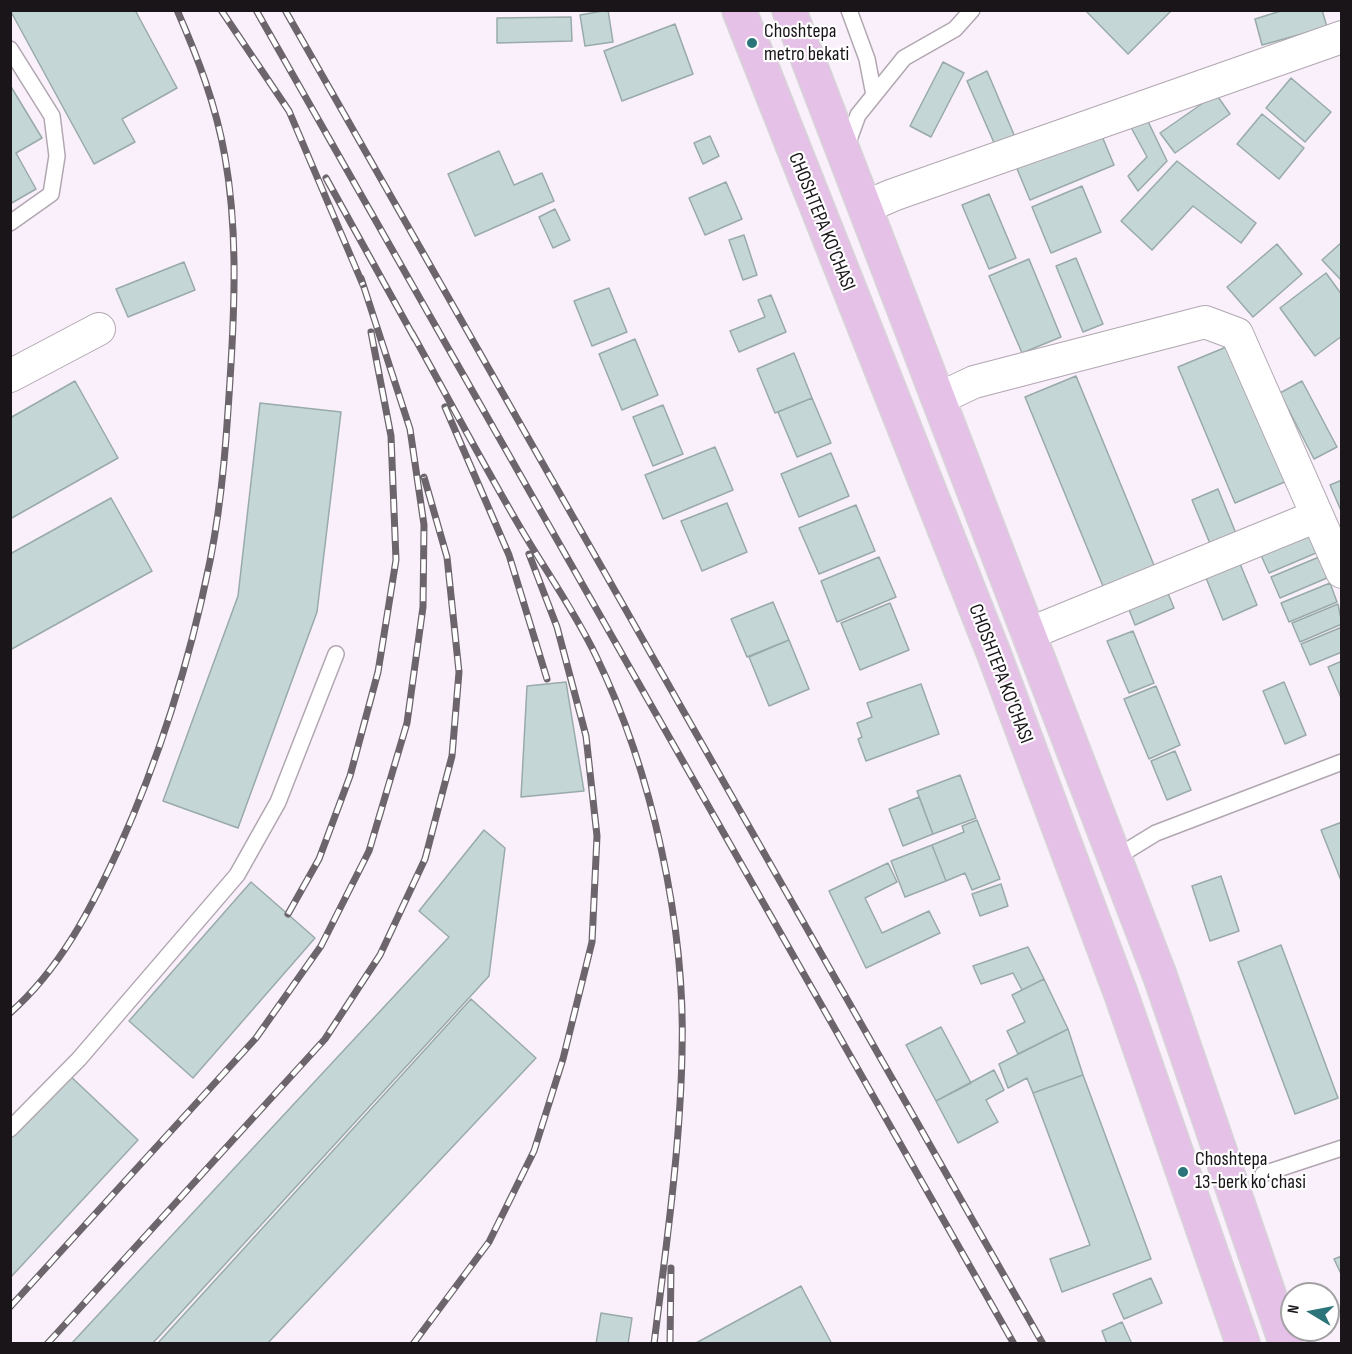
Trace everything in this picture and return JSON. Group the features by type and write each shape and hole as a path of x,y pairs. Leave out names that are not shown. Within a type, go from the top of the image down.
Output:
{"main road":[{"name":"CHOSHTEPA KO'CHASI","path":"740,10 998,665 1121,994 1243,1344"},
{"name":"CHOSHTEPA KO'CHASI","path":"789,10 1160,976 1286,1344"}],"street":[{"path":"865,207 1341,37"},
{"path":"938,399 974,382 1205,322 1238,334 1341,572"},
{"path":"10,376 99,329"},
{"path":"1028,634 1317,516"}],"lane":[{"path":"849,10 867,59 874,95"},
{"path":"843,155 858,115 904,58 955,29 972,10"},
{"path":"10,49 52,116 57,156 51,194 10,223"},
{"path":"10,1129 78,1059 237,875 278,802 336,654"},
{"path":"1115,858 1156,834 1341,762"},
{"path":"1263,1174 1341,1148"}],"building":[{"path":"10,10 135,10 177,88 122,119 135,142 94,164"},
{"path":"608,10 613,42 585,46 580,15"},
{"path":"1085,10 1172,10 1128,54"},
{"path":"1284,10 1322,10 1327,27 1262,45 1255,19"},
{"path":"571,17 572,41 497,43 497,18"},
{"path":"675,24 693,74 622,101 604,51"},
{"path":"943,62 964,73 931,137 910,126"},
{"path":"987,71 1015,137 995,145 967,81"},
{"path":"1291,78 1331,112 1305,142 1266,108"},
{"path":"10,85 42,138 16,153 36,189 10,204"},
{"path":"1216,94 1230,114 1175,153 1160,133"},
{"path":"1144,113 1167,161 1138,191 1128,176 1147,157 1127,120"},
{"path":"1262,114 1304,148 1279,179 1237,144"},
{"path":"1099,129 1114,165 1030,200 1015,164"},
{"path":"710,136 719,156 703,164 694,143"},
{"path":"499,151 514,185 542,173 554,201 475,236 448,174"},
{"path":"1177,161 1256,223 1241,243 1193,206 1152,250 1121,221"},
{"path":"726,182 742,219 705,235 689,198"},
{"path":"1082,186 1101,232 1051,253 1032,207"},
{"path":"989,194 1016,258 989,269 962,205"},
{"path":"555,209 570,240 553,248 539,217"},
{"path":"744,235 757,275 743,280 729,240"},
{"path":"1342,242 1342,279 1341,280 1322,260"},
{"path":"1277,244 1302,274 1253,317 1227,287"},
{"path":"1076,258 1103,324 1083,332 1056,266"},
{"path":"1029,259 1061,337 1022,353 989,276"},
{"path":"184,262 195,290 128,317 116,289"},
{"path":"1326,273 1342,295 1342,336 1315,356 1280,308"},
{"path":"609,288 627,332 592,346 574,301"},
{"path":"771,295 786,332 739,352 730,331 765,317 758,300"},
{"path":"635,339 658,395 622,410 599,354"},
{"path":"1231,345 1287,481 1235,503 1178,367"},
{"path":"794,353 812,398 775,413 757,369"},
{"path":"1076,376 1156,570 1105,591 1025,397"},
{"path":"75,381 118,458 10,519 10,418"},
{"path":"1302,381 1337,447 1314,459 1280,393"},
{"path":"812,398 831,443 797,457 778,412"},
{"path":"260,403 341,412 317,612 238,828 163,801 238,596"},
{"path":"663,405 683,454 653,466 633,417"},
{"path":"715,447 733,490 663,519 645,475"},
{"path":"831,453 849,496 799,517 781,474"},
{"path":"1342,480 1342,513 1330,485"},
{"path":"1218,489 1237,536 1211,546 1192,500"},
{"path":"111,498 152,571 10,650 10,554"},
{"path":"727,503 747,552 702,571 681,521"},
{"path":"856,505 875,551 819,574 799,528"},
{"path":"1308,533 1316,553 1269,573 1260,553"},
{"path":"1236,554 1257,605 1223,620 1202,568"},
{"path":"879,557 896,597 837,622 821,581"},
{"path":"1319,557 1327,578 1280,598 1271,577"},
{"path":"1330,583 1337,602 1289,622 1281,603"},
{"path":"1165,586 1174,608 1135,625 1126,602"},
{"path":"773,602 789,640 747,657 731,619"},
{"path":"890,603 909,650 860,670 841,623"},
{"path":"1338,604 1342,624 1300,642 1292,623"},
{"path":"1342,627 1342,652 1310,665 1301,644"},
{"path":"1133,631 1154,683 1129,693 1107,641"},
{"path":"789,640 809,689 769,706 749,657"},
{"path":"1342,661 1342,700 1328,667"},
{"path":"566,682 584,791 521,797 527,686"},
{"path":"1284,682 1306,735 1285,744 1263,691"},
{"path":"921,684 939,734 866,761 858,739 862,737 857,723 872,717 867,703"},
{"path":"1156,686 1180,745 1149,759 1124,699"},
{"path":"1175,751 1191,790 1167,800 1151,761"},
{"path":"960,775 976,818 933,834 917,791"},
{"path":"919,797 933,834 903,846 889,809"},
{"path":"977,820 1000,879 972,890 965,873 946,881 932,845 964,832 962,826"},
{"path":"1342,822 1342,883 1321,830"},
{"path":"484,830 505,848 489,976 152,1344 71,1344 449,937 419,911"},
{"path":"932,845 946,881 905,897 891,861"},
{"path":"888,863 897,882 865,898 882,933 929,911 940,933 866,968 829,891"},
{"path":"1221,876 1239,931 1210,941 1192,886"},
{"path":"251,882 315,938 193,1078 129,1021"},
{"path":"1001,884 1008,906 980,916 972,894"},
{"path":"1281,945 1338,1098 1295,1114 1238,962"},
{"path":"1028,947 1044,979 1022,990 1013,973 981,984 973,966"},
{"path":"1044,979 1068,1029 1018,1054 1007,1031 1025,1022 1012,995"},
{"path":"471,999 536,1058 267,1344 157,1344"},
{"path":"941,1027 971,1083 936,1101 906,1045"},
{"path":"1068,1029 1083,1075 1033,1093 1027,1078 1008,1088 999,1064"},
{"path":"994,1070 1004,1090 986,1100 998,1122 958,1143 936,1101"},
{"path":"67,1073 138,1140 10,1278 10,1135"},
{"path":"1083,1075 1151,1259 1062,1292 1050,1259 1090,1245 1033,1093"},
{"path":"1342,1256 1342,1276 1334,1259"},
{"path":"1151,1278 1162,1303 1124,1319 1113,1294"},
{"path":"801,1286 832,1344 696,1343"},
{"path":"601,1313 632,1318 628,1344 596,1344"},
{"path":"1122,1322 1132,1344 1107,1344 1102,1331"}],"railway":[{"path":"10,1013 44,977 73,937 118,850 147,780 172,708 193,635 214,537 228,413 234,287 232,208 217,119 199,64 177,10"},
{"path":"221,10 289,111 363,285"},
{"path":"256,10 1014,1344"},
{"path":"285,10 1043,1344"},
{"path":"326,178 415,339"},
{"path":"10,1307 256,1038 321,946 369,851 407,723 423,607 424,525 410,429 361,278"},
{"path":"288,914 319,859 350,776 378,672 396,560 391,436 371,332"},
{"path":"412,333 504,499 596,656 634,749 649,799 671,902 682,1005 681,1090 675,1163 654,1344"},
{"path":"445,407 509,555 547,679"},
{"path":"47,1344 325,1039 380,955 425,859 452,756 459,672 447,557 424,477"},
{"path":"413,1344 489,1242 534,1151 563,1059 592,942 597,836 586,736 557,627 529,554"},
{"path":"670,1344 671,1268"}],"place":[{"name":"Choshtepa metro bekati","path":"752,43"},
{"name":"Choshtepa 13-berk koʻchasi","path":"1183,1172"}]}
